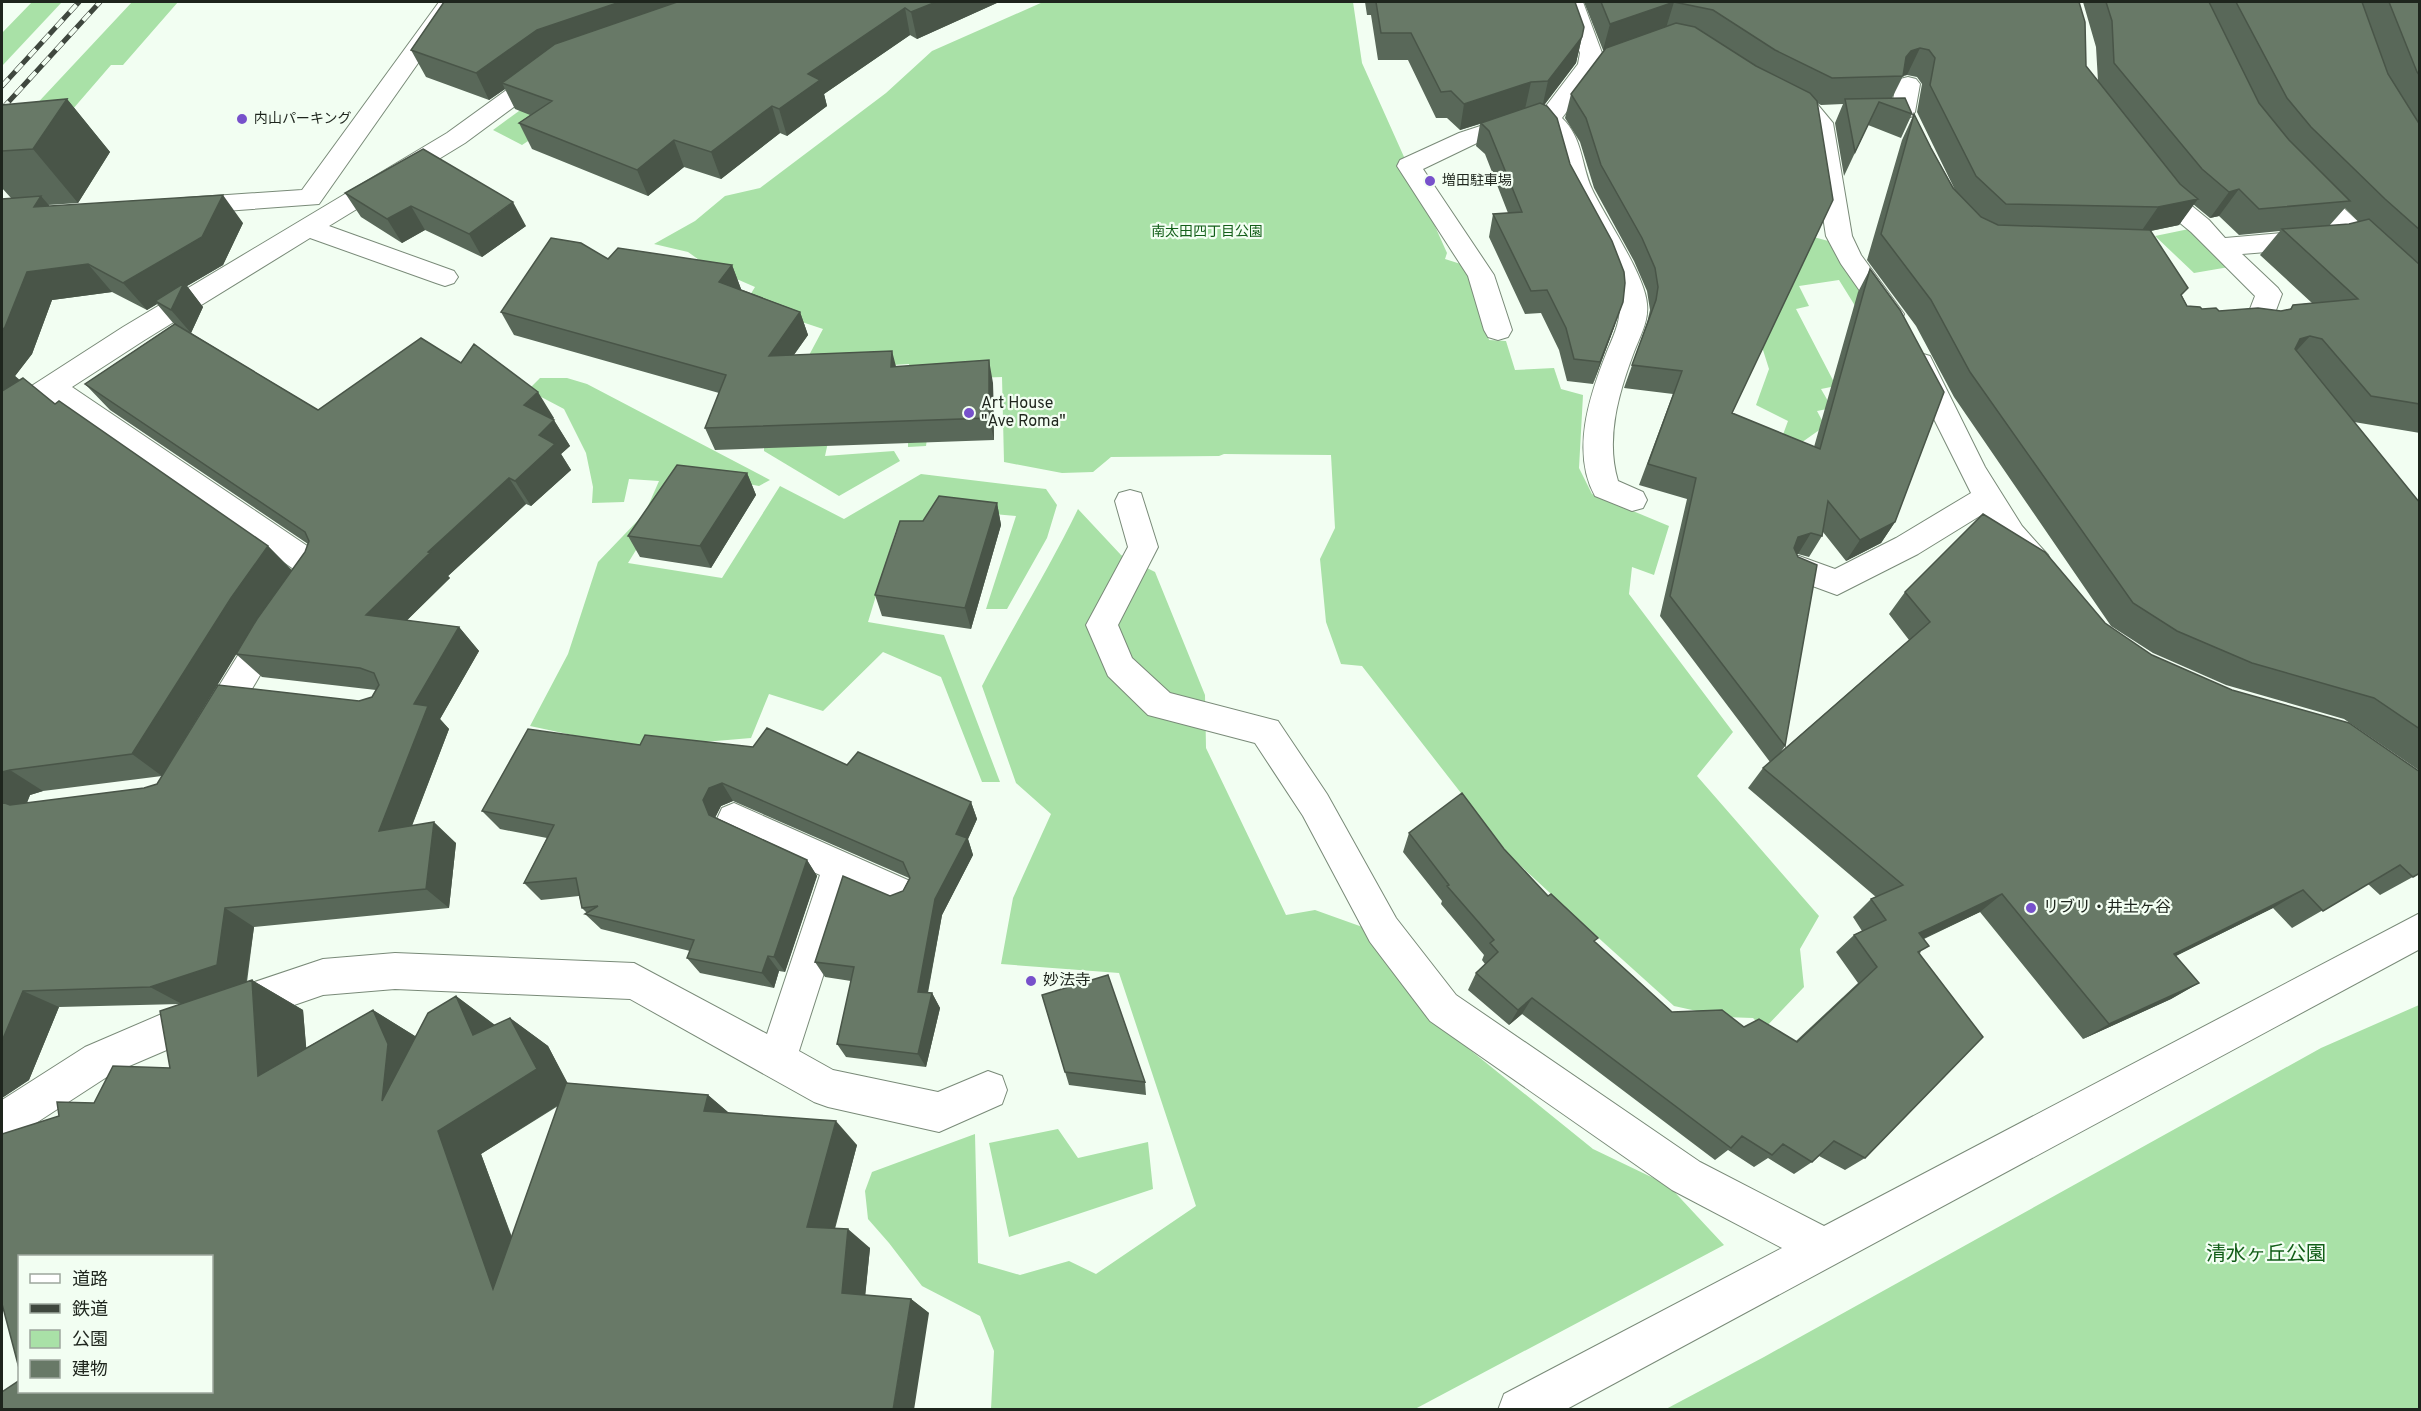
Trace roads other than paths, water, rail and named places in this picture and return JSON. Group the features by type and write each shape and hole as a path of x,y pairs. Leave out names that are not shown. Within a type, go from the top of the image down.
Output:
{"street":[{"path":"310,198 450,2"},
{"path":"1549,119 1601,61 1591,53 1572,2"},
{"path":"2,419 133,334 456,138 558,64 568,60"},
{"path":"1813,114 1908,122 1908,84"},
{"path":"1765,88 1810,110 1821,123 1839,236 1850,258 1907,340 1973,472 2011,534 2056,586"},
{"path":"1498,330 1481,275 1409,166 1468,138 1523,119 1534,116 1549,119 1566,136 1574,176 1634,300 1632,327 1619,354 1599,422 1600,478 1605,488 1632,500"},
{"path":"2141,162 2172,203 2200,226 2219,247 2270,294 2258,325 2200,316"},
{"path":"2288,168 2352,233 2420,296"},
{"path":"156,208 310,198"},
{"path":"310,198 318,222 445,277"},
{"path":"2219,247 2326,239 2352,233"},
{"path":"52,388 314,567 269,632 197,751"},
{"path":"1799,568 1837,583 1907,546 1988,497"},
{"path":"1130,501 1143,547 1102,625 1119,666 1160,705 1266,730 1315,805 1383,930 1443,1008 1686,1176 1824,1248"},
{"path":"233,690 268,694"},
{"path":"734,819 897,893"},
{"path":"777,1061 840,867"},
{"path":"1520,1410 2420,930"},
{"path":"2,1122 99,1060 171,1029 323,977 395,971 634,981 828,1088 939,1112 988,1090"}],"railway":[{"path":"2,86 79,2"},
{"path":"2,109 100,2"}],"place":[{"name":"内山パーキング","path":"242,119"},
{"name":"増田駐車場","path":"1430,181"},
{"name":"Art House \"Ave Roma\"","path":"969,413"},
{"name":"リブリ・井土ヶ谷","path":"2031,908"},
{"name":"妙法寺","path":"1031,981"}],"park label":[{"name":"南太田四丁目公園","path":"1207,232"},
{"name":"清水ヶ丘公園","path":"2266,1255"}]}
